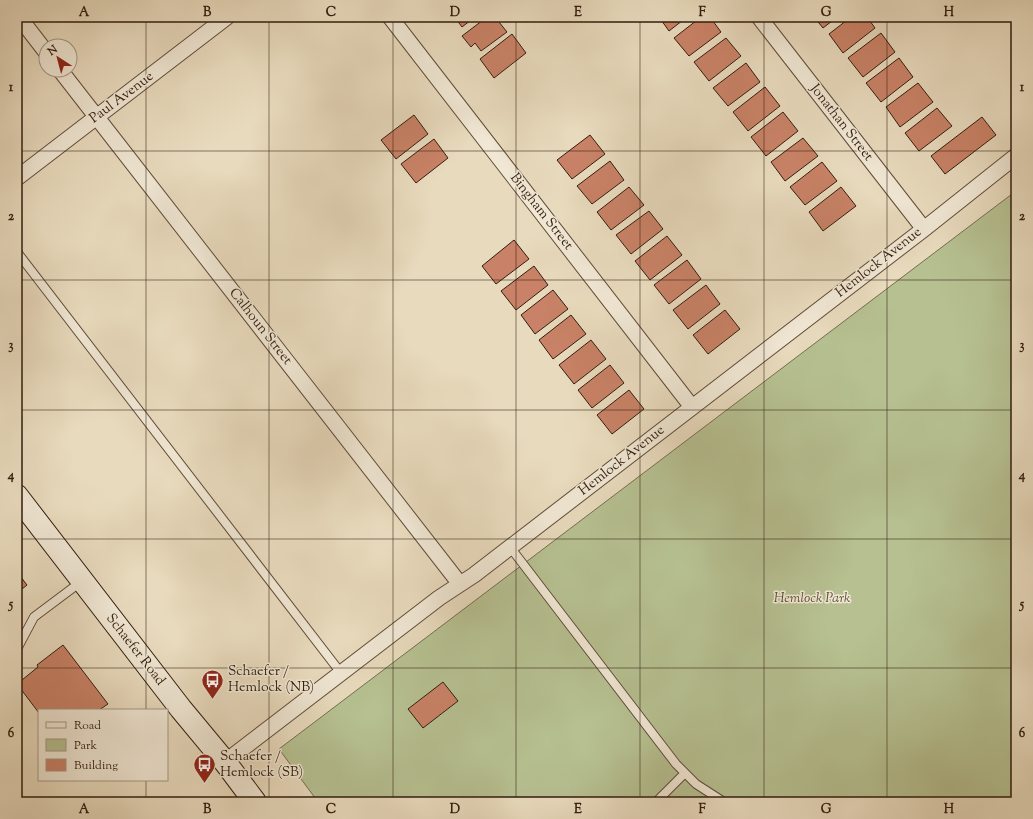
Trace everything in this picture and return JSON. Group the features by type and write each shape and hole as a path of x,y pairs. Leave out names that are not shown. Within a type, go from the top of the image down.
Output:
{"main road":[{"name":"Schaefer Road","path":"17,496 181,709 225,762 255,802"}],"street":[{"path":"19,17 38,42"},
{"name":"Paul Avenue","path":"17,178 227,17"},
{"name":"Bingham Street","path":"390,17 692,407"},
{"name":"Jonathan Street","path":"759,17 924,229"},
{"name":"Calhoun Street","path":"66,78 460,584"},
{"name":"Hemlock Avenue","path":"225,762 439,598 474,575 924,229 1016,156"}],"lane":[{"path":"17,252 341,673"},
{"path":"510,547 676,764 696,784 724,802"},
{"path":"17,649 34,617 82,581"},
{"path":"656,802 685,773"}],"green space":[{"name":"Hemlock Park","path":"1016,191 1016,802 318,802 279,749"}],"building":[{"path":"448,17 475,17 462,27 456,19 452,22"},
{"path":"487,17 495,17 507,32 481,51 475,43 471,47 462,36"},
{"path":"659,17 687,17 669,31"},
{"path":"701,17 710,17 721,32 689,56 674,38"},
{"path":"814,17 837,17 823,28"},
{"path":"851,17 867,17 875,28 843,53 829,34"},
{"path":"881,33 895,52 863,77 848,58"},
{"path":"512,34 526,53 494,78 480,59"},
{"path":"726,38 741,56 709,81 694,62"},
{"path":"899,58 913,77 881,102 866,83"},
{"path":"746,63 760,82 728,106 713,88"},
{"path":"918,83 933,102 900,127 886,107"},
{"path":"765,87 780,106 748,131 733,112"},
{"path":"937,108 952,126 919,151 905,133"},
{"path":"783,112 798,131 766,156 751,137"},
{"path":"414,115 428,134 396,159 381,140"},
{"path":"982,117 996,135 945,174 931,156"},
{"path":"590,135 605,154 572,179 557,160"},
{"path":"803,138 818,156 785,181 771,162"},
{"path":"434,139 448,158 416,183 401,164"},
{"path":"610,161 624,180 592,204 577,186"},
{"path":"822,162 837,181 805,205 790,187"},
{"path":"629,187 644,205 611,230 597,212"},
{"path":"841,187 856,206 823,231 809,212"},
{"path":"649,211 663,229 631,254 616,235"},
{"path":"667,236 682,255 650,280 635,261"},
{"path":"514,240 529,259 496,284 482,266"},
{"path":"687,260 701,279 669,304 654,285"},
{"path":"534,266 548,285 516,310 501,291"},
{"path":"706,285 720,304 688,329 673,310"},
{"path":"553,290 568,309 535,334 521,315"},
{"path":"725,310 740,329 708,354 693,335"},
{"path":"571,315 586,334 553,359 539,340"},
{"path":"591,340 606,359 574,384 559,365"},
{"path":"610,365 624,383 592,408 578,390"},
{"path":"629,390 644,409 612,434 597,415"},
{"path":"17,560 22,567 17,570"},
{"path":"17,572 27,585 17,593"},
{"path":"63,645 108,704 100,709 38,709 38,712 17,684 38,667 37,665"},
{"path":"443,682 458,701 423,728 408,709"}],"place":[{"name":"Schaefer / Hemlock (NB)","path":"213,700"},
{"name":"Schaefer / Hemlock (SB)","path":"204,784"}]}
